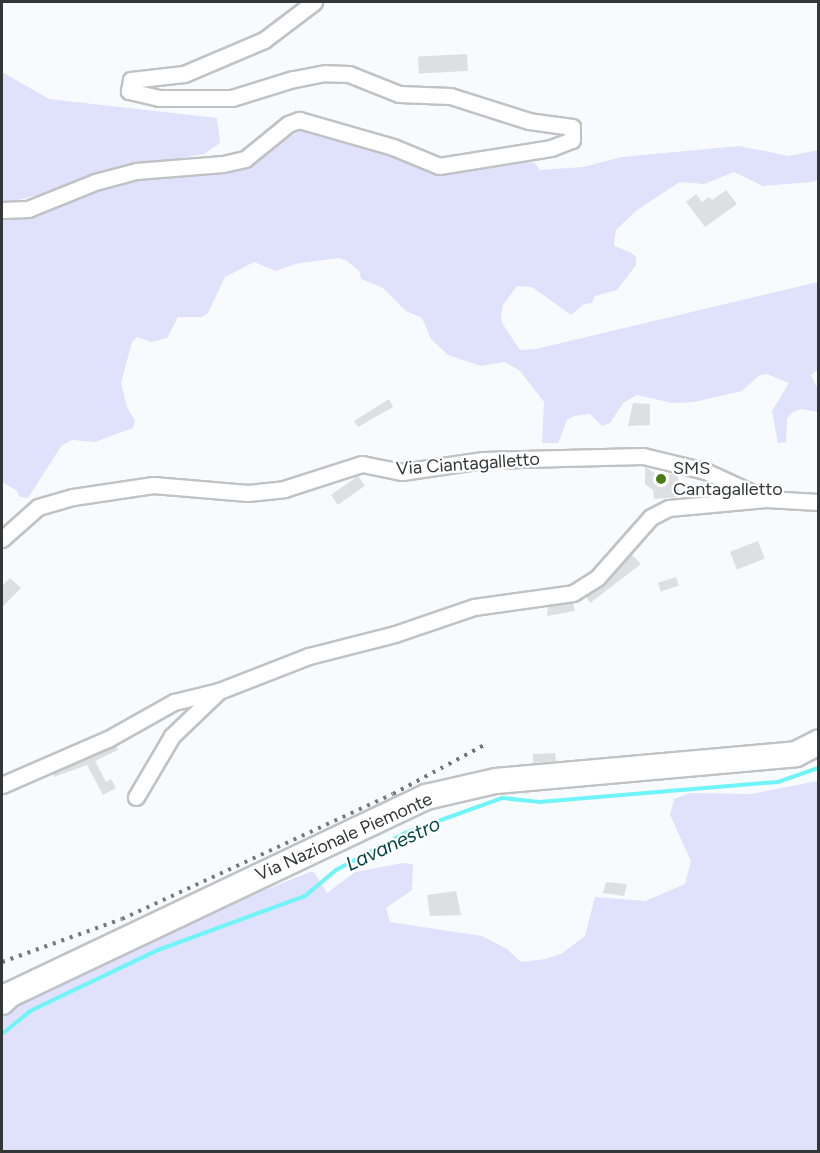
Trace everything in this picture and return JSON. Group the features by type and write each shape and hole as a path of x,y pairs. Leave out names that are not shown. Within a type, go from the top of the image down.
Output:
{"main road":[{"name":"Via Nazionale Piemonte","path":"2,1002 20,989 426,797 496,781 796,754 819,743"}],"street":[{"path":"2,210 28,209 95,182 136,171 223,164 245,159 288,124 299,120 383,143 439,166 551,148 569,142 573,137 572,128 529,121 450,96 399,94 349,74 325,73 293,79 232,98 159,98 129,91 131,80 184,74 264,40 314,2"},
{"name":"Via Ciantagalletto","path":"2,539 38,507 73,497 153,485 225,492 284,489 362,464 402,472 483,460 632,454 705,471 766,499"},
{"name":"Via Ciantagalletto","path":"2,784 108,740 174,702 219,691 309,656 395,634 474,607 573,593 597,578 651,517 669,508 766,499 819,502"},
{"name":"Via Ciantagalletto","path":"136,797 172,736 219,691"}],"shaded area":[{"path":"2,72 49,99 217,118 220,143 204,154 97,173 50,192 2,204"},
{"path":"300,130 334,134 449,174 519,161 535,163 540,170 583,167 622,157 739,146 789,156 818,150 818,180 811,182 763,186 734,172 704,184 680,182 637,210 616,230 614,246 636,257 636,265 617,290 595,296 592,303 584,304 571,315 532,287 517,286 503,305 501,314 502,323 520,350 536,349 818,282 818,370 811,375 818,389 818,412 801,409 793,412 787,418 786,442 778,443 772,411 789,383 767,374 760,375 742,391 694,402 672,403 637,395 623,403 610,423 602,426 590,414 574,416 567,420 558,443 542,443 544,402 520,371 505,362 481,366 448,355 431,339 422,318 406,311 383,288 361,279 359,271 347,261 339,258 299,263 276,271 254,262 225,277 208,313 202,317 178,317 167,338 151,342 137,337 132,342 121,383 127,407 135,421 133,428 95,442 72,440 62,445 28,498 20,497 16,490 2,482 2,218 46,211 85,192 147,177 224,171 252,164"},
{"path":"818,781 818,1151 2,1152 2,1013 137,941 310,872 314,872 327,893 355,872 403,863 413,864 412,890 386,908 390,922 482,936 507,949 521,962 545,959 561,954 585,936 595,897 645,901 685,884 691,861 670,815 674,799 690,793 751,794"}],"building":[{"path":"467,54 468,71 419,74 418,57"},
{"path":"726,190 737,204 705,227 686,202 696,194 702,202 709,197 712,200"},
{"path":"389,399 393,407 358,427 354,421"},
{"path":"633,403 650,404 650,425 628,426"},
{"name":"SMS Cantagalletto","path":"645,467 656,474 678,474 679,497 654,499 653,490 645,484"},
{"path":"358,476 365,486 338,505 331,495"},
{"path":"758,541 765,559 737,569 730,552"},
{"path":"631,554 641,564 590,603 586,596 604,585"},
{"path":"676,577 679,586 661,591 658,583"},
{"path":"10,578 21,588 2,607 2,586"},
{"path":"573,603 575,611 547,616 548,606"},
{"path":"116,745 118,750 95,761 106,782 111,779 116,788 103,795 87,765 54,777 53,774"},
{"path":"555,753 556,761 533,763 533,754"},
{"path":"606,882 627,884 624,896 603,893"},
{"path":"456,891 461,915 430,916 427,895"}],"waterway":[{"name":"Lavanestro","path":"2,1034 30,1011 158,950 305,896 336,870 405,833 502,798 539,802 778,782 818,768"}],"railway":[{"path":"2,962 122,919 393,794 484,745"}],"place":[{"name":"SMS Cantagalletto","path":"661,479"}]}
